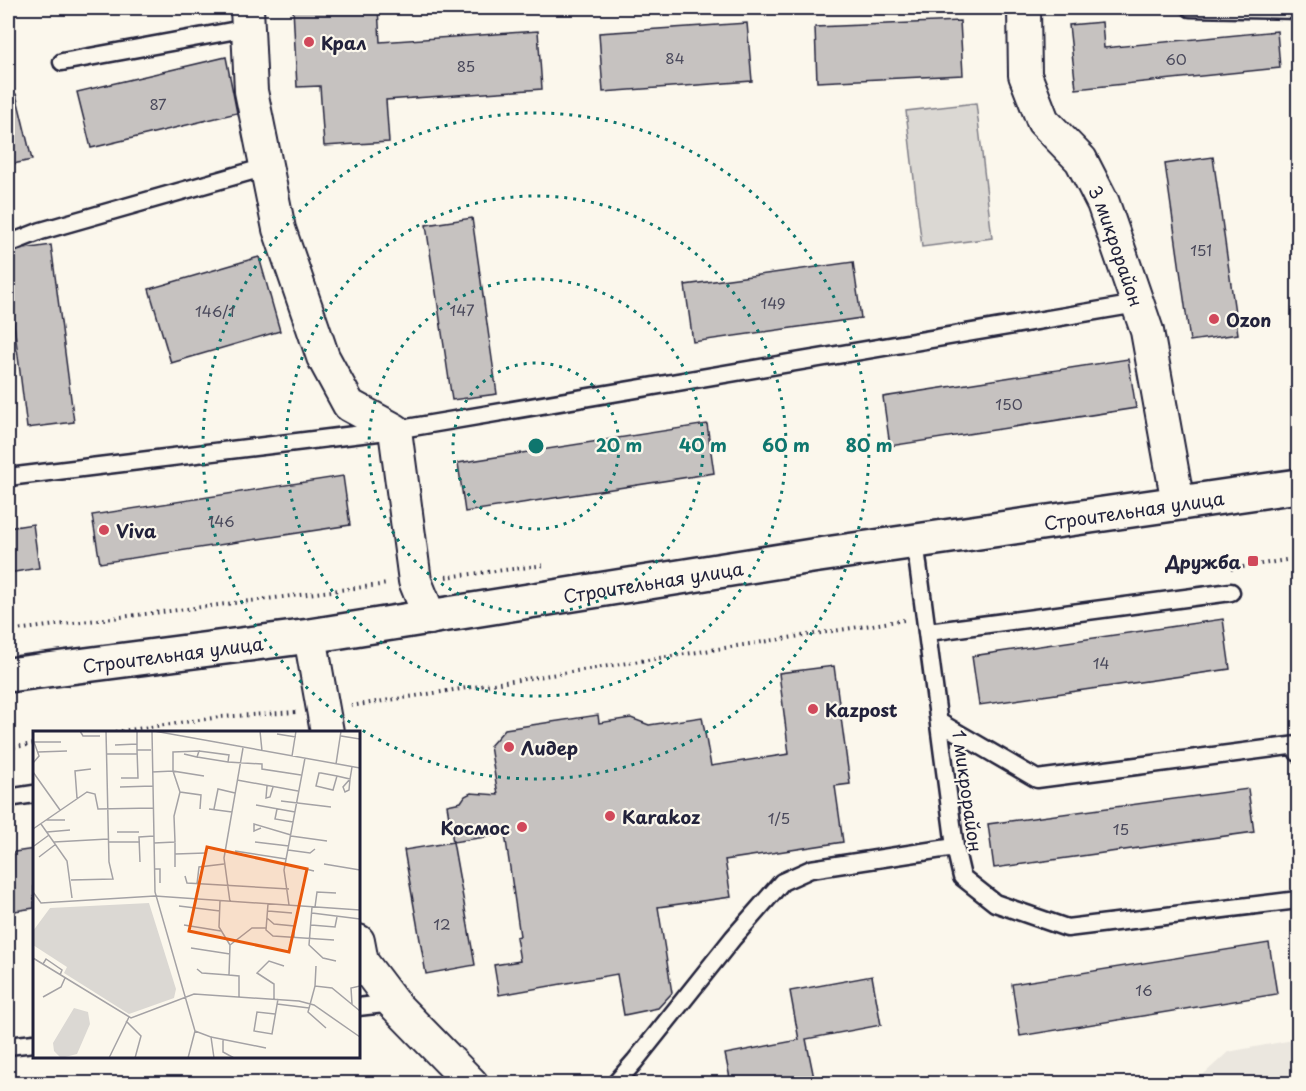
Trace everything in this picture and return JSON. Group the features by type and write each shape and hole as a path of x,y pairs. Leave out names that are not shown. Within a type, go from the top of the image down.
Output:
{"main road":[{"name":"Строительная улица","path":"8,675 310,636 800,558 1299,486"}],"street":[{"name":"3 микрорайон","path":"1024,8 1025,75 1043,121 1081,160 1103,203 1147,331 1178,503"},
{"path":"247,18 251,91 279,229 323,357 349,405 395,430 415,581 430,618"},
{"path":"310,636 325,722"},
{"path":"360,952 362,962 393,1003 472,1083"}],"lane":[{"path":"1190,8 1299,10"},
{"path":"62,62 247,18"},
{"path":"8,244 40,231 266,167"},
{"path":"8,477 395,430 1137,304"},
{"name":"1 микрорайон","path":"915,541 955,847 962,877 995,903 1067,928 1299,900"},
{"path":"927,624 1231,592"},
{"path":"939,722 1037,779 1298,749"},
{"path":"8,798 33,794"},
{"path":"615,1083 782,882 811,869 955,847"},
{"path":"360,1006 393,1003"},
{"path":"8,1046 33,1043"}],"path":[{"path":"1228,569 1299,558"},
{"path":"8,631 552,564"},
{"path":"122,731 220,717 325,722 927,624"},
{"path":"8,748 33,744"}],"shaded area":[{"path":"976,103 992,238 922,247 906,111"},
{"path":"1298,1039 1298,1083 1193,1084 1228,1052"}],"building":[{"path":"293,8 378,8 380,42 538,31 542,89 386,100 389,142 324,146 320,86 297,87"},
{"path":"960,21 963,75 817,82 815,27"},
{"path":"1102,22 1104,48 1277,31 1280,68 1076,89 1069,25"},
{"path":"747,23 752,81 603,92 599,33"},
{"path":"226,57 237,113 91,148 77,92"},
{"path":"16,94 32,160 8,165 8,95"},
{"path":"1213,157 1238,334 1190,341 1165,164"},
{"path":"472,218 497,394 452,400 426,225"},
{"path":"51,245 74,422 27,428 8,276 8,254"},
{"path":"259,257 280,331 171,363 149,289"},
{"path":"853,262 861,318 693,342 685,285"},
{"path":"1128,359 1136,408 890,446 883,397"},
{"path":"707,424 714,473 465,512 458,463"},
{"path":"343,476 350,525 100,563 92,515"},
{"path":"33,524 39,568 8,573 8,528"},
{"path":"1223,619 1230,669 979,705 972,656"},
{"path":"834,666 850,784 835,786 843,842 725,860 731,897 658,907 672,993 658,1008 624,1015 617,974 499,995 494,965 520,961 516,937 520,936 505,834 453,842 447,805 461,802 471,793 498,795 490,746 505,729 598,715 599,723 631,718 649,725 702,717 711,766 789,754 779,673"},
{"path":"1248,789 1254,832 994,868 988,824"},
{"path":"453,842 475,965 426,974 404,850"},
{"path":"33,849 33,908 8,912 8,853"},
{"path":"1269,943 1277,994 1020,1036 1012,984"},
{"path":"872,976 881,1025 806,1039 815,1083 731,1083 725,1054 799,1040 790,991"}],"place":[{"name":"Крал","path":"309,42"},
{"name":"Ozon","path":"1214,319"},
{"name":"Viva","path":"104,530"},
{"name":"Дружба","path":"1253,561"},
{"name":"Kazpost","path":"813,709"},
{"name":"Лидер","path":"509,747"},
{"name":"Кarakoz","path":"610,816"},
{"name":"Космос","path":"522,827"}]}
